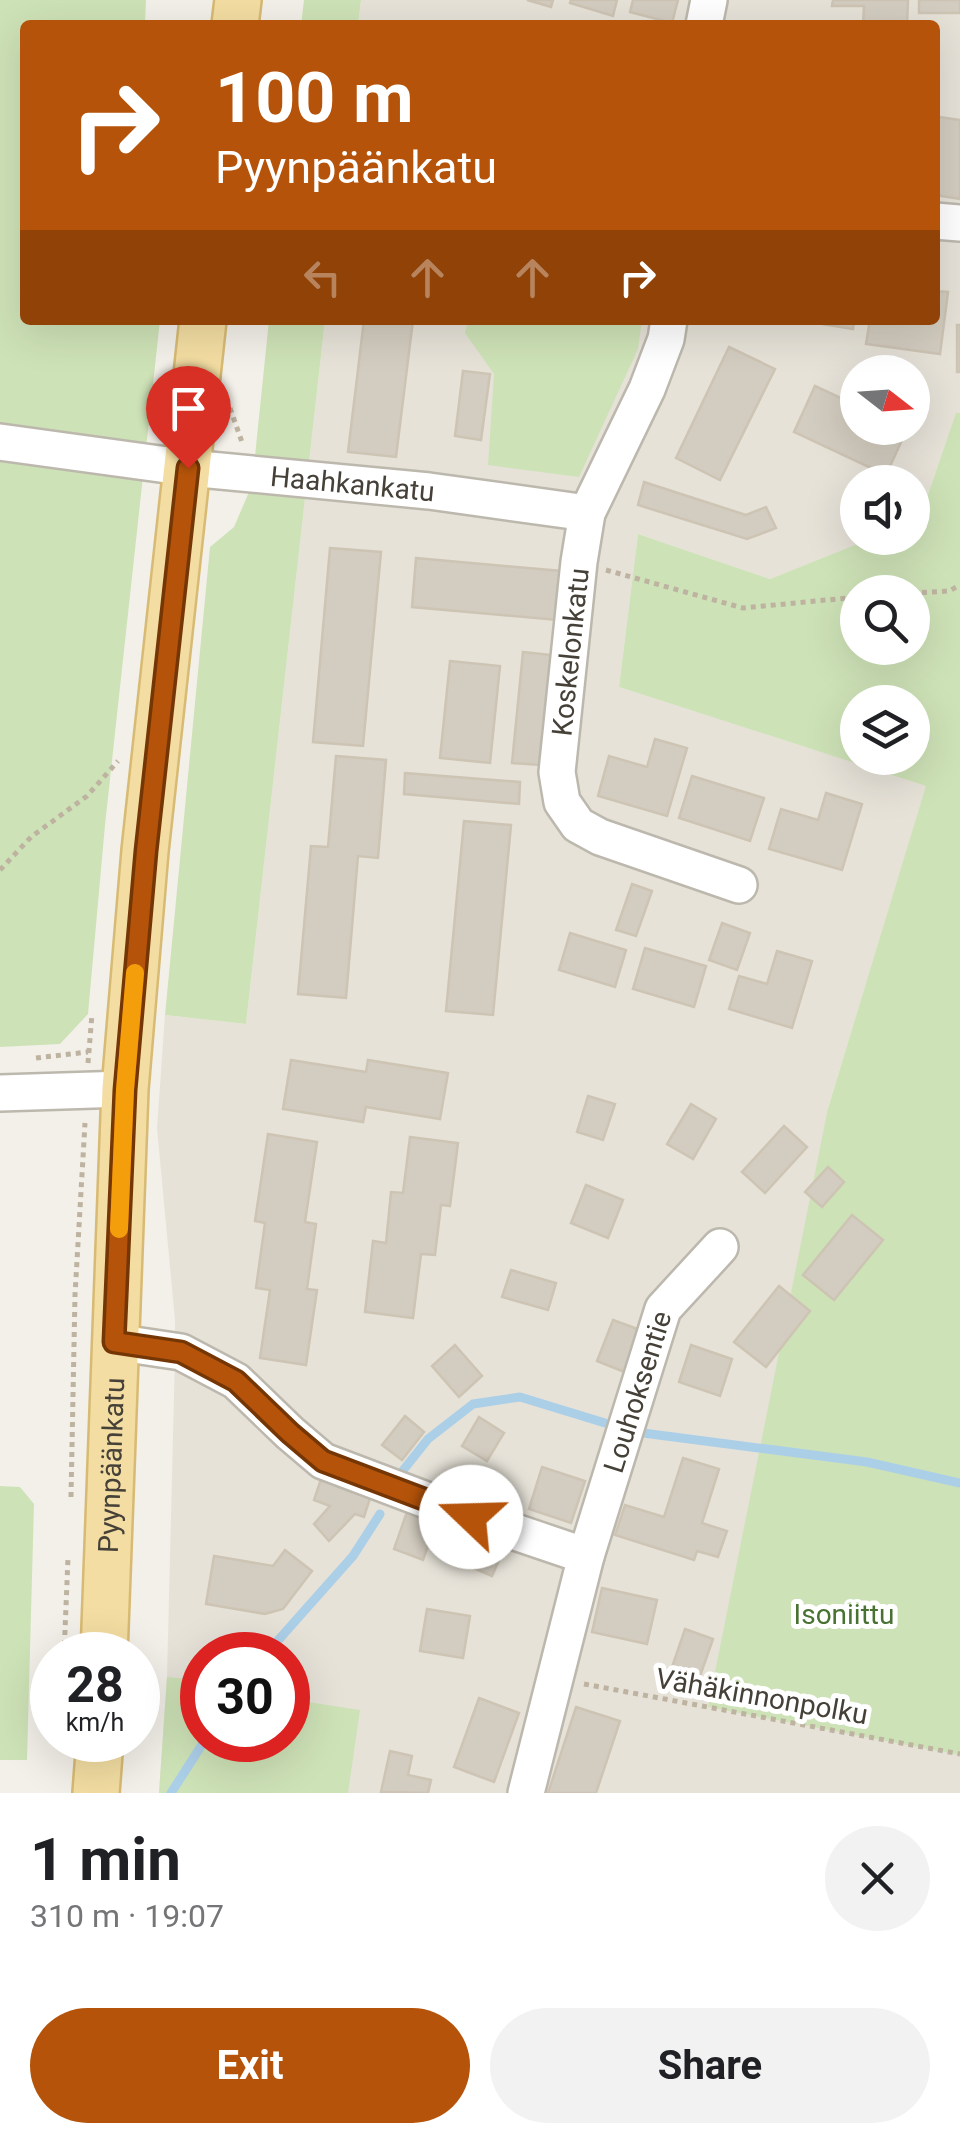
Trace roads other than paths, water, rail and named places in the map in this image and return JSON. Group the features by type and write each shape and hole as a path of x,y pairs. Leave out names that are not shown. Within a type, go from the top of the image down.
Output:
{"main road":[{"name":"Pyynpäänkatu","path":"105,1632 125,1090 146,851 203,325"},
{"path":"96,1793 98,1762"}],"street":[{"name":"Koskelonkatu","path":"668,325 646,389 587,513 558,772 562,802 578,825 600,837 738,886"},
{"name":"Haahkankatu","path":"0,442 188,468 429,491 587,513"},
{"path":"0,1093 125,1090"},
{"name":"Louhoksentie","path":"526,1793 586,1556 663,1310 720,1247"},
{"path":"114,1342 181,1352 236,1381 323,1461 586,1556"}],"waterway":[{"path":"397,1478 428,1439 473,1404 520,1397 605,1423"},
{"path":"643,1433 867,1462 960,1483"},
{"path":"285,1632 353,1556 380,1514"},
{"path":"171,1793 191,1762"}],"park label":[{"name":"Isoniittu","path":"844,1614"}]}
